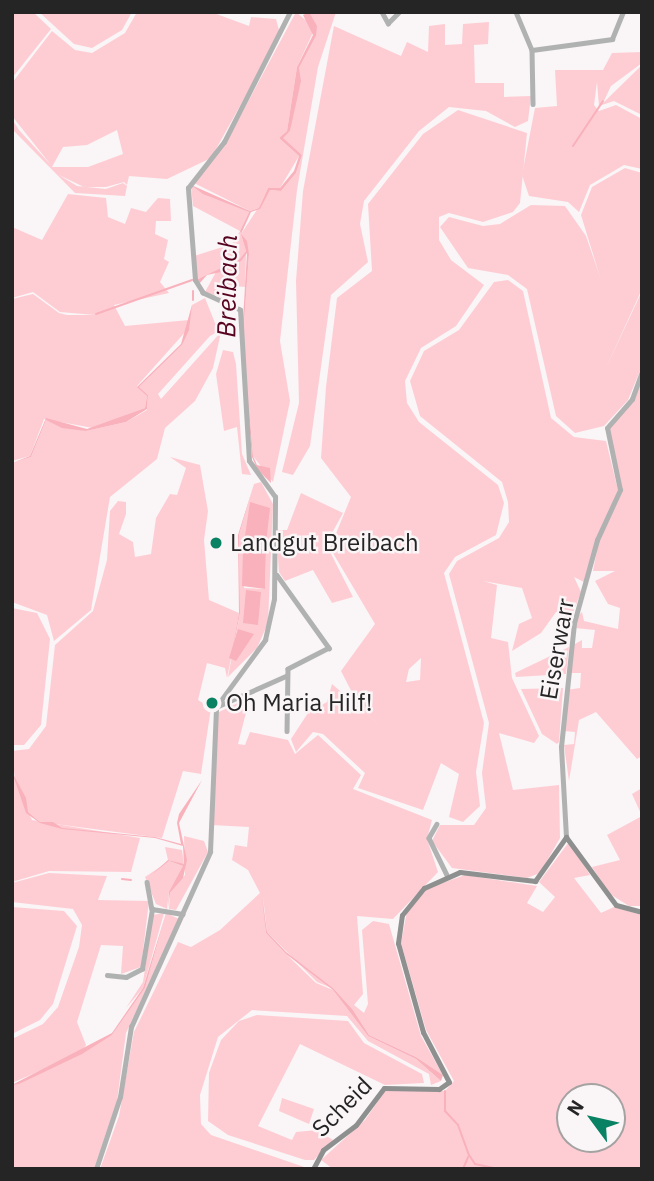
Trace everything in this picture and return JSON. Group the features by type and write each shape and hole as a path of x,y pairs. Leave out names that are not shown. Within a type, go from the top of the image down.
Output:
{"street":[{"path":"96,1169 120,1097 131,1027 210,852 216,708 265,640 276,575 270,549 274,494 249,461 240,310 203,293 195,280 188,188 224,142 290,12"},
{"path":"382,12 388,23 399,12"},
{"path":"516,12 532,50 533,104"},
{"path":"532,50 612,40 623,12"},
{"name":"Eiserwarr","path":"566,837 561,747 573,623 597,540 621,490 606,434 642,372"},
{"path":"276,575 329,648 293,664 286,676 287,731"},
{"path":"216,708 286,676"},
{"path":"437,824 429,838 447,875 533,882 566,837 583,853 611,900 642,912"},
{"name":"Scheid","path":"313,1169 323,1150 356,1125 384,1087 445,1086 448,1072 423,1032 397,933 414,897 447,875"},
{"path":"107,975 126,977 142,969 152,909 147,882"},
{"path":"152,909 183,914"}],"shaded area":[{"path":"12,12 33,12 51,29 12,78"},
{"path":"39,12 132,12 122,30 92,48 74,44"},
{"path":"137,12 211,12 249,26 251,17 276,19 280,34 211,158 167,179 129,176 127,185 124,182 106,187 87,187 106,189 123,183 127,186 125,196 75,193 12,129 12,119 51,165 12,116 12,83 52,31 75,50 92,53 125,33","holes":["117,130 123,154 88,167 52,167 63,147 87,145"]},
{"path":"296,12 315,28 297,67 287,131 279,138 299,156 280,188 268,188 259,208 250,211 192,182 226,143"},
{"path":"309,12 336,12 318,67 297,190 280,341 290,401 273,482 253,456 243,336 249,254 241,234 270,190 281,191 296,173 302,155 282,138 290,131 299,68 316,36"},
{"path":"309,12 317,26 316,36 299,68 301,81 290,131 283,138 302,155 296,173 281,191 270,190 260,209 251,212 241,234 247,241 249,254 243,336 253,456 257,465 270,468 271,483 257,469 252,457 242,336 247,253 241,261 221,272 207,275 199,284 196,280 240,259 246,251 240,231 249,212 203,194 191,185 250,211 259,208 268,188 280,188 294,171 299,156 279,138 287,131 297,67 313,35 303,15"},
{"path":"489,22 488,44 474,45 475,83 504,83 504,97 531,96 528,121 515,127 486,111 449,107 419,131 364,201 360,224 368,262 331,295 310,446 293,475 282,472 299,403 296,281 303,191 334,26 401,56 407,42 428,52 429,26 445,24 445,45 462,44 463,24"},
{"path":"642,52 642,63 611,86 603,103 642,65 642,115 614,101 599,106 597,82 594,105 599,111 616,105 642,119 642,169 624,165 590,185 579,212 568,202 529,196 522,175 535,108 557,106 555,70 603,70 612,53"},
{"path":"458,110 527,133 520,203 513,212 483,222 449,213 439,217 439,240 451,260 484,285 456,326 421,348 405,381 407,403 419,422 498,485 504,503 496,535 455,557 444,573 484,723 476,772 480,806 463,822 449,817 459,774 441,763 423,810 358,788 365,773 323,734 313,732 296,752 291,739 308,713 327,702 332,684 390,734 360,708 341,671 375,624 330,548 351,497 321,458 337,298 372,271 368,204 423,134","holes":["421,658 420,680 406,682 409,669"]},
{"path":"625,168 642,173 642,289 605,370 642,291 642,366 628,400 604,426 575,433 556,416 527,289 508,275 468,268 440,227 449,217 483,226 500,224 531,205 565,206 586,236 600,277 581,215 592,187"},
{"path":"191,185 249,212 240,231 193,206"},
{"path":"68,194 106,198 108,217 125,224 131,208 146,212 158,198 170,199 171,221 156,221 155,234 168,240 164,259 169,262 160,282 169,293 114,305 125,326 189,320 187,330 137,386 147,396 145,408 93,428 44,419 30,456 12,461 12,299 33,294 59,313 95,315 60,312 33,292 12,298 12,227 42,240"},
{"path":"240,231 246,251 240,260 196,280 194,256 232,244"},
{"path":"246,253 245,287 225,285 222,298 205,292 216,272"},
{"path":"508,280 523,291 551,418 574,437 606,441 618,490 584,582 574,577 581,592 573,613 556,612 541,633 512,651 519,624 532,618 522,588 483,581 497,585 491,638 508,642 512,678 539,736 534,743 499,733 513,790 559,785 560,838 540,873 527,878 452,868 432,841 440,825 474,825 486,808 482,773 489,723 449,574 457,561 499,538 509,522 508,502 502,482 420,416 410,381 424,351 459,330 494,282"},
{"path":"205,298 215,323 227,331 221,330 210,336 158,394 161,399 221,332 213,368 195,401 165,428 157,459 110,497 91,610 54,641 47,615 12,602 12,463 31,457 46,420 86,431 126,422 147,410 148,395 139,387 182,345 192,305"},
{"path":"192,305 189,330 182,345 139,387 148,395 147,409 126,422 86,431 62,428 46,420 31,457 12,463 30,456 46,418 87,429 145,408 147,396 137,387 181,344"},
{"path":"223,350 233,352 236,364 242,454 251,475 242,474 237,427 224,431 216,374"},
{"path":"642,378 642,756 637,759 596,712 579,720 569,781 564,745 574,744 575,732 564,731 566,690 580,688 581,673 569,673 573,645 582,640 582,648 592,648 595,630 575,628 576,618 582,612 584,621 618,629 620,608 608,604 595,581 615,571 593,571 599,540 622,492 609,427 633,401"},
{"path":"170,457 200,465 208,511 204,540 209,600 239,613 227,678 225,668 207,663 198,700 211,708 201,774 183,771 162,838 40,822 28,812 15,781 12,751 29,749 46,726 55,645 93,611 107,560 110,511 118,501 126,502 126,514 119,534 133,542 135,557 151,554 156,518 170,494 177,495 186,468"},
{"path":"261,482 273,504 268,623 257,648 228,677 240,613 239,535 254,484","holes":["243,549 266,550 265,589 244,588"]},
{"path":"254,484 239,535 240,613 227,678 239,613 238,535"},
{"path":"301,493 343,513 326,544 353,597 332,603 313,570 285,581 279,572 276,530 287,530"},
{"path":"250,502 270,508 266,543 245,536"},
{"path":"243,549 266,549 265,589 242,586"},
{"path":"246,590 261,592 258,625 243,623"},
{"path":"12,608 37,613 50,639 41,725 24,745 12,745"},
{"path":"238,629 254,634 236,661 229,658"},
{"path":"569,647 566,674 516,677 515,673"},
{"path":"563,688 557,744 542,734 521,689"},
{"path":"250,697 238,744 245,745 250,732 288,740 295,754 318,735 361,775 353,789 432,820 427,839 438,872 393,919 357,916 363,994 354,1005 364,1013 368,1004 362,930 373,921 389,924 421,1036 443,1075 416,1057 369,1035 353,1010 334,989 317,982 267,932 263,897 266,933 286,954 316,983 333,990 368,1036 416,1059 441,1081 431,1085 429,1074 368,1041 347,1016 252,1010 218,1037 200,1095 201,1124 211,1135 310,1169 100,1169 119,1116 134,1032 178,942 191,947 220,930 260,893 248,870 232,860 235,845 247,847 249,827 211,825 217,713"},
{"path":"12,772 26,798 28,812 40,822 53,822 62,828 155,837 181,844 177,823 179,814 202,780 179,823 187,860 183,878 170,893 168,909 169,892 183,866 169,861 151,875 168,860 184,864 183,846 155,838 62,829 40,823 26,813"},
{"path":"12,773 32,820 140,838 131,872 49,871 12,882"},
{"path":"642,788 642,816 632,794"},
{"path":"642,816 642,906 629,906 610,894 592,867 620,860 607,835"},
{"path":"184,836 204,841 208,852 176,910 169,909 170,893 185,875"},
{"path":"569,842 590,875 574,878 601,913 614,907 642,915 642,1169 333,1169 321,1160 365,1120 385,1091 445,1091 454,1081 426,1030 401,943 407,911 428,888 465,875 537,886 527,903 543,912 555,897 539,882"},
{"path":"165,847 182,850 184,865 168,860"},
{"path":"169,861 183,866 183,874 169,892 167,909 156,904 145,877"},
{"path":"49,873 107,876 98,900 149,901 141,967 121,974 123,946 101,945 77,1022 86,1045 81,1053 12,1083 12,1039 43,1024 58,1007 79,947 82,925 73,909 12,902 12,883"},
{"path":"262,897 267,932 286,952 334,989 353,1010 369,1035 416,1057 443,1075 441,1081 416,1059 368,1036 333,990 286,954 266,933"},
{"path":"12,907 64,911 77,926 53,1004 40,1020 12,1034"},
{"path":"164,913 143,988 126,1008 143,982 153,915"},
{"path":"166,913 179,919 126,1033 117,1101 94,1169 12,1169 12,1085 112,1035 145,988"},
{"path":"166,913 145,988 112,1035 82,1054 12,1085 112,1033 143,988"},
{"path":"257,1015 348,1021 364,1043 422,1074 424,1083 385,1085 300,1044 258,1126 292,1140 296,1132 317,1130 333,1140 314,1160 305,1160 228,1135 208,1121 209,1073 221,1040 239,1021"},
{"path":"282,1098 314,1109 309,1124 279,1111"}],"waterway":[{"path":"573,146 603,101"},
{"path":"96,314 192,280"},
{"path":"193,291 193,300"},
{"path":"122,879 131,880"},
{"path":"445,1091 445,1111 458,1125 475,1164 498,1169"},
{"path":"463,1169 468,1157"}],"place":[{"name":"Landgut Breibach","path":"216,543"},
{"name":"Oh Maria Hilf!","path":"212,703"}],"water label":[{"name":"Breibach","path":"227,286"}]}
